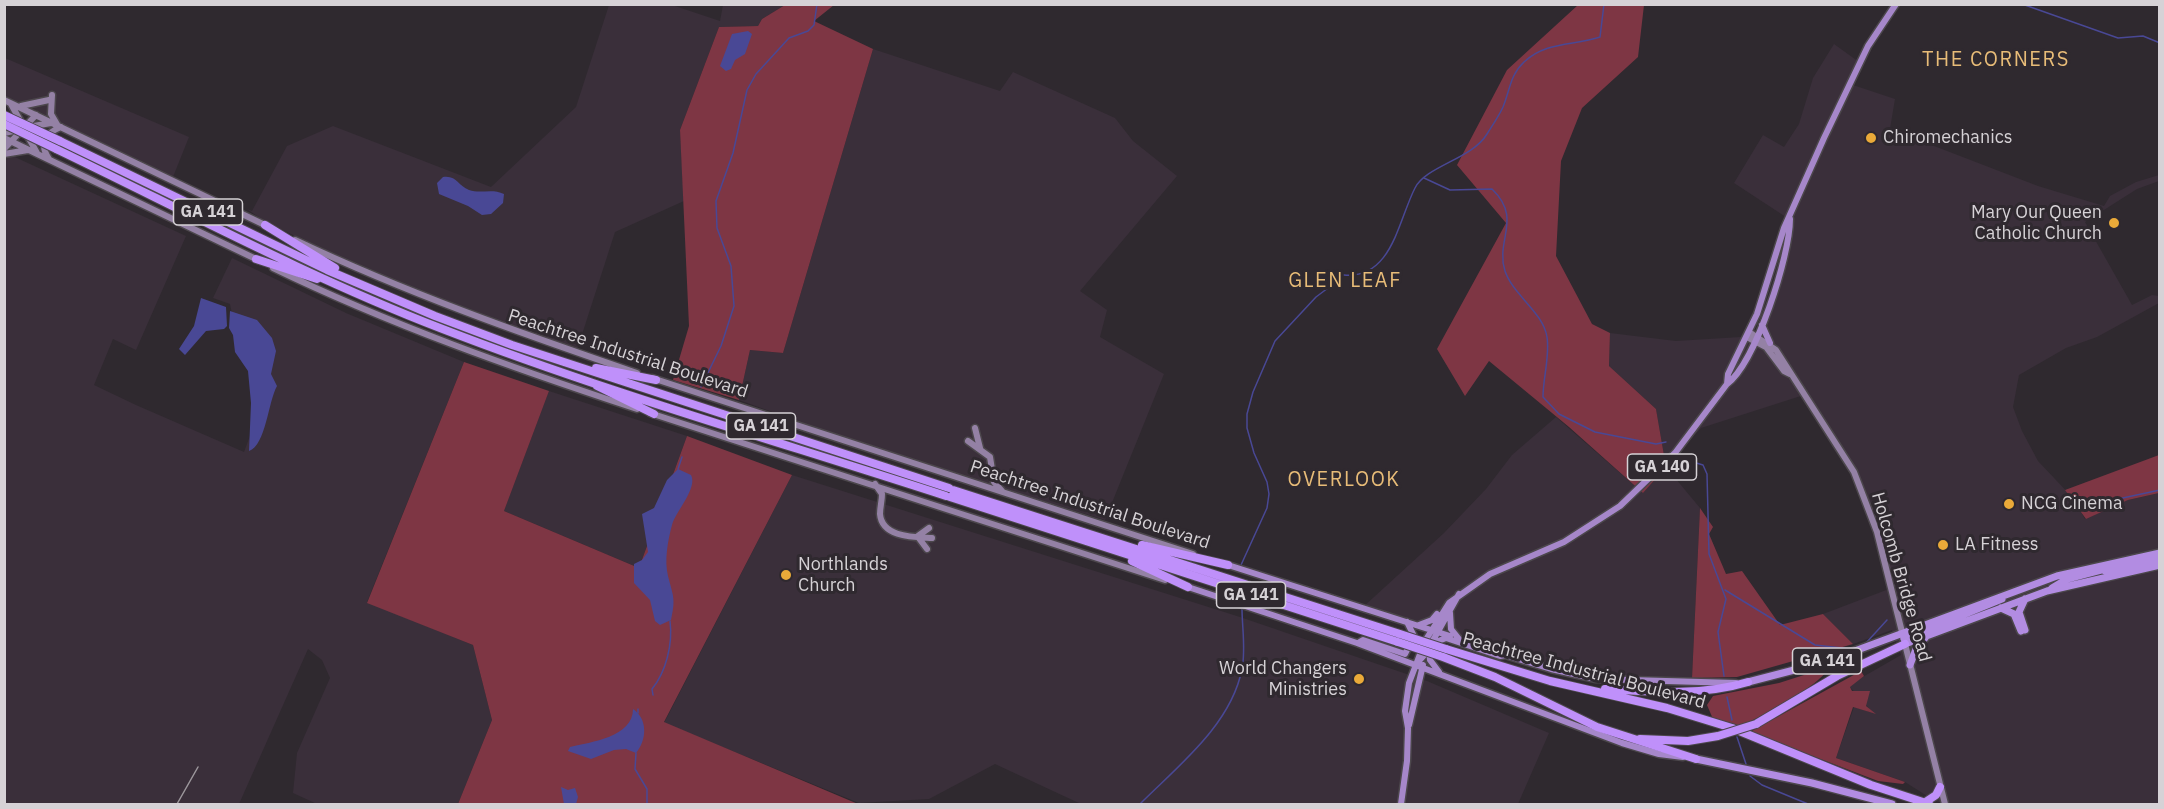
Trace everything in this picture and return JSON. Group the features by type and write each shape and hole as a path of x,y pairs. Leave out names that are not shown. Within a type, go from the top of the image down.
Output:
{"highway":[{"name":"Peachtree Industrial Boulevard","path":"4,115 58,145 339,285 448,331 580,377 949,493 1091,534 1444,653 1667,708 1732,728 1871,785 1926,804"},
{"name":"Peachtree Industrial Boulevard","path":"4,124 58,145 356,282 474,331 1104,547 1399,638"},
{"path":"265,225 356,282"},
{"path":"256,259 339,285"},
{"path":"572,365 656,380"},
{"path":"580,377 654,414"},
{"path":"1091,534 1228,565"},
{"path":"1104,547 1188,587"},
{"name":"GA 141","path":"1630,737 1670,741 1718,736 1756,724 1904,638 2014,590 2072,572 2160,553"},
{"path":"2047,591 2067,579 2160,558"},
{"name":"GA 141","path":"1580,687 1634,692 1692,691 1748,682 1904,638 1927,636 2047,591 2160,565"},
{"path":"2001,608 2013,614 2023,631 2019,612 2025,599"},
{"path":"1910,665 1916,649 1927,636"},
{"name":"Peachtree Industrial Boulevard","path":"1444,653 1588,723 1630,737"},
{"path":"1630,737 1696,759 1812,783 1892,804"},
{"path":"1926,804 1936,795 1940,787"}],"main road":[{"name":"GA 140","path":"1727,384 1728,374 1766,290 1784,228 1861,58 1896,4"},
{"path":"39,155 11,103 50,98 51,111 57,125"},
{"name":"Peachtree Industrial Boulevard","path":"11,103 368,274 476,318 656,380 1004,494 1417,625 1429,642 1459,639 1505,655"},
{"path":"4,149 36,115"},
{"path":"4,134 57,125"},
{"path":"50,160 44,149 45,139 57,125"},
{"path":"4,138 351,304 458,348 1357,643 1401,660 1415,668 1442,675 1622,743 1659,754 1696,759"},
{"path":"4,154 29,150"},
{"name":"GA 140","path":"1408,728 1405,711 1415,668 1450,602 1490,574 1564,542 1628,500 1675,453 1727,384 1734,379 1756,338 1779,276 1790,219"},
{"path":"1762,324 1770,344"},
{"name":"Holcomb Bridge Road","path":"1748,334 1770,344 1854,472 1877,532 1945,804"},
{"name":"Holcomb Bridge Road","path":"1756,338 1769,349 1784,371 1790,374"},
{"path":"975,428 980,448"},
{"path":"968,441 992,459 996,485 1004,494"},
{"path":"980,486 993,475"},
{"path":"874,484 882,494 880,515 886,527 898,534 932,538"},
{"path":"882,502 897,491"},
{"path":"917,537 929,528"},
{"path":"917,537 927,549"},
{"name":"GA 140","path":"1429,642 1450,612 1459,594"},
{"path":"1442,675 1430,660 1429,642 1417,625 1432,620 1447,600 1459,594"},
{"path":"1450,612 1451,629 1459,639"},
{"path":"1357,643 1364,640 1405,654 1414,636 1407,622"},
{"path":"1401,660 1429,642 1446,638 1500,656 1505,655 1551,669 1596,679 1748,682"},
{"path":"1401,660 1415,668"},
{"name":"GA 140","path":"1401,804 1405,789 1408,728 1412,713 1415,668"},
{"path":"1412,713 1420,678 1431,673 1442,675"}],"shaded area":[{"path":"609,5 672,5 720,21 723,5 785,5 762,19 758,26 719,27 680,130 684,201 615,232 577,350 464,310 359,267 264,221 247,209 252,211 287,146 333,126 491,187 576,107"},
{"path":"785,5 834,5 814,21 873,49 783,353 750,350 739,400 673,380 689,326 680,130 719,27 758,26 762,19"},
{"path":"1578,5 1644,5 1638,57 1582,108 1561,161 1556,256 1592,324 1610,333 1609,366 1656,409 1666,467 1643,493 1569,427 1489,361 1465,396 1437,349 1506,223 1457,165 1507,70"},
{"path":"748,31 752,34 745,54 735,60 731,69 726,71 720,66 732,34"},
{"path":"1834,44 1859,62 1850,84 1895,99 1890,129 2038,186 2104,206 2110,196 2136,182 2159,175 2159,181 2137,189 2085,222 2132,305 2152,295 2159,296 2159,303 2097,337 2066,348 2019,375 2013,407 2022,431 2038,461 2072,497 2085,519 2128,500 2159,493 2159,804 1945,804 1935,801 1905,782 1836,758 1854,707 1873,713 1850,687 1854,682 1901,655 1892,630 1853,644 1823,614 1889,589 1856,471 1807,394 1701,428 1666,467 1656,409 1609,366 1610,333 1676,341 1757,336 1792,221 1734,183 1763,135 1784,147 1799,124 1813,78"},
{"path":"873,49 1000,91 1013,72 1115,118 1133,141 1177,176 1080,291 1107,310 1100,337 1164,374 1105,520 866,446 739,400 750,350 783,353"},
{"path":"5,58 189,137 173,177 5,96"},
{"path":"4,152 186,236 136,350 113,339 94,385 136,405 244,452 254,425 255,391 236,333 230,304 213,298 232,258 346,313 464,362 367,602 473,645 492,720 458,804 317,804 293,793 297,753 330,678 322,660 308,649 239,804 5,804"},
{"path":"443,177 454,179 469,190 495,191 504,194 503,203 491,214 482,215 468,206 439,194 437,183"},
{"path":"201,298 226,307 227,326 224,329 206,331 185,355 179,349 194,326"},
{"path":"230,311 257,320 272,338 276,351 271,374 277,386 263,432 255,447 249,451 251,403 248,371 235,352 233,335 229,328"},
{"path":"464,362 549,391 504,511 639,568 687,436 792,475 664,722 858,804 458,804 492,720 473,645 367,603"},
{"path":"549,391 687,436 639,568 504,511"},
{"path":"1556,417 1643,493 1666,467 1700,508 1692,678 1634,679 1566,670 1362,608 1444,533 1486,489 1512,455"},
{"path":"2159,455 2159,493 2128,500 2086,519 2065,490"},
{"path":"678,469 691,475 692,486 674,519 669,537 666,563 673,607 671,620 660,625 655,621 650,600 634,583 634,564 642,560 648,552 642,514 654,508 667,480"},
{"path":"792,475 1240,617 1427,681 1549,733 1518,804 1081,804 995,764 929,799 859,803 664,723"},
{"path":"1700,508 1713,527 1709,534 1726,574 1742,571 1780,625 1823,614 1853,644 1737,677 1692,678"},
{"path":"1829,667 1824,675 1802,692 1738,727 1713,719 1707,705 1713,696 1779,683"},
{"path":"1861,671 1864,676 1850,687 1852,691 1870,691 1866,706 1876,714 1853,707 1836,758 1905,782 1903,784 1878,781 1750,732"},
{"path":"633,709 641,718 644,730 640,748 636,753 626,749 614,750 591,759 568,751 570,747 609,737 619,732 631,718"},
{"path":"561,787 568,790 575,788 578,797 576,804 564,804"}],"waterway":[{"path":"701,387 721,346 734,306 731,266 717,228 716,201 733,153 747,90 756,74 789,38 808,31 814,25 817,4"},
{"path":"1344,275 1360,274 1373,268 1383,258 1398,231 1415,188 1429,174 1480,143 1500,114 1513,77 1524,62 1551,47 1600,37 1604,4"},
{"path":"2022,4 2118,38 2143,36 2160,43"},
{"path":"1424,178 1450,190 1492,189 1501,200 1506,210 1507,220 1503,249 1505,271 1514,288 1540,320 1547,337 1548,352 1543,397 1559,414 1595,432 1656,444 1666,442"},
{"path":"1241,565 1267,508 1269,494 1267,482 1254,453 1247,428 1247,414 1253,392 1275,341 1316,297 1336,282"},
{"path":"678,469 682,457"},
{"path":"1683,459 1703,465 1707,474 1709,554 1726,599 1718,632 1724,676"},
{"path":"2090,510 2106,508 2118,499 2160,490"},
{"path":"1725,590 1815,645 1851,649"},
{"path":"1140,804 1201,743 1227,708 1242,669 1244,646 1242,608"},
{"path":"1866,643 1887,620"},
{"path":"653,695 652,689 667,657 670,621"},
{"path":"1727,697 1732,720"},
{"path":"1737,737 1746,764"},
{"path":"636,753 635,769 647,789 647,804"},
{"path":"1750,776 1762,785 1808,804"}],"railway":[{"path":"177,804 198,767"}],"place":[{"name":"Chiromechanics","path":"1871,138"},
{"name":"Mary Our Queen Catholic Church","path":"2114,223"},
{"name":"NCG Cinema","path":"2009,504"},
{"name":"LA Fitness","path":"1943,545"},
{"name":"Northlands Church","path":"786,575"},
{"name":"World Changers Ministries","path":"1359,679"}],"district":[{"name":"THE CORNERS","path":"1996,60"},
{"name":"GLEN LEAF","path":"1345,281"},
{"name":"OVERLOOK","path":"1344,480"}]}
